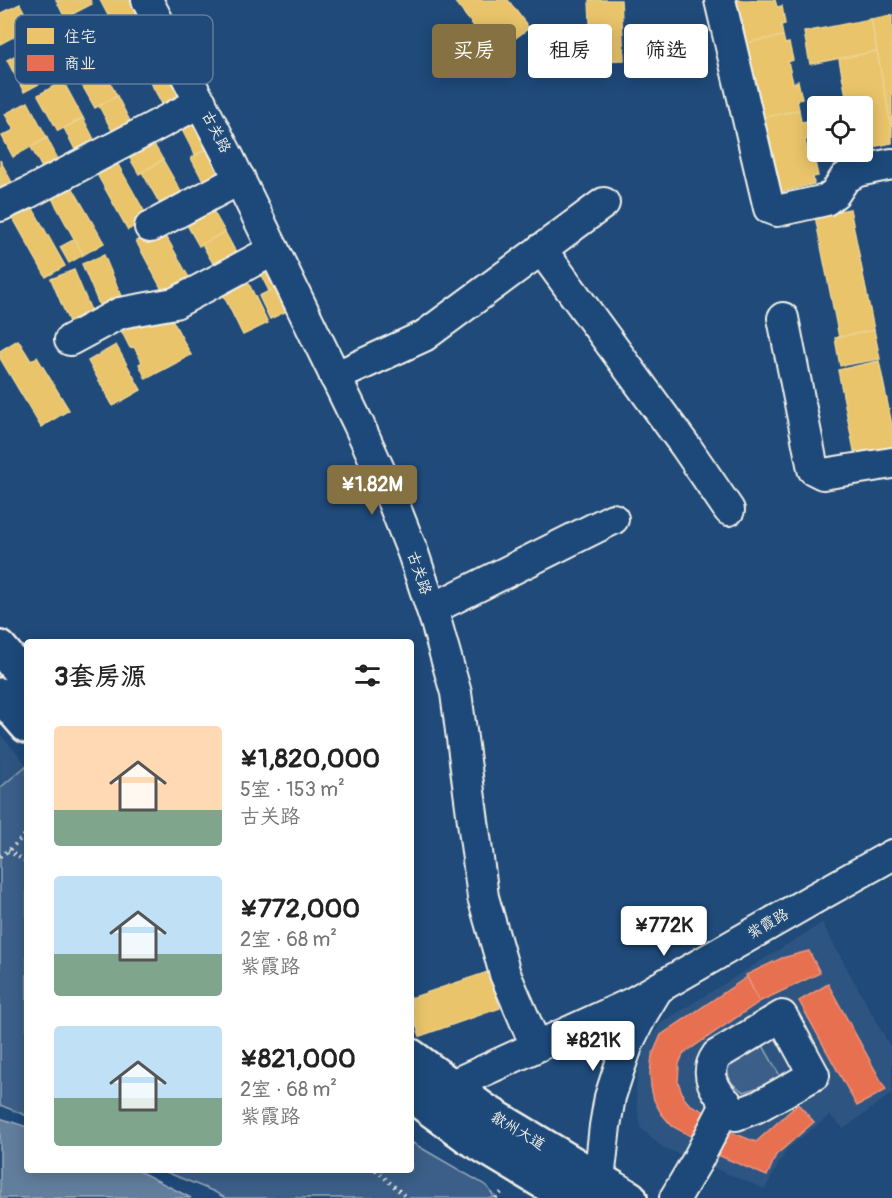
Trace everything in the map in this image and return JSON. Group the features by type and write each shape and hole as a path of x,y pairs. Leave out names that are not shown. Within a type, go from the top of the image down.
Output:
{"highway":[{"path":"0,648 24,676"},
{"name":"歙州大道","path":"414,1058 593,1189 630,1198"},
{"name":"歙州大道","path":"414,1097 467,1136 570,1198"}],"street":[{"name":"古关路","path":"147,0 155,15"},
{"path":"720,0 769,208 777,211 826,200 835,193 845,178 858,171 892,164"},
{"name":"古关路","path":"191,84 358,423 387,487 412,553 432,609 456,693 483,897 505,974 536,1047"},
{"path":"0,206 201,102"},
{"path":"150,227 240,179"},
{"path":"335,376 424,336 604,203"},
{"path":"541,249 686,447 729,510"},
{"path":"70,340 120,313 175,303 274,250"},
{"path":"783,318 813,469 823,474 892,463"},
{"path":"432,609 613,519"},
{"name":"紫霞路","path":"450,1086 632,1003 892,855"},
{"path":"593,1189 610,1097 619,1069 629,1041 658,988"},
{"path":"675,1198 727,1103"}],"path":[{"path":"0,856 9,851 24,836"},
{"path":"9,851 24,860"},
{"path":"379,1173 407,1198"}],"shaded area":[{"path":"0,734 24,762 24,768 0,788"},
{"path":"24,768 24,1115 0,1105 0,788"},
{"path":"822,923 892,1050 892,1093 844,1129 830,1115 787,1149 765,1189 662,1147 641,1128 636,1089 643,1054 661,1023"},
{"path":"761,1042 780,1076 762,1086 744,1092 731,1082 727,1067"},
{"path":"0,1118 24,1126 24,1173 143,1173 191,1198 0,1198"},
{"path":"414,1144 487,1186 495,1198 225,1198 168,1173 414,1173"}],"building: 住宅":[{"path":"56,0 90,0 92,4 71,15 64,15"},
{"path":"100,0 139,0 146,15 108,15"},
{"path":"457,0 508,0 528,29 516,38 516,24 472,24 455,2"},
{"path":"589,0 621,0 624,60 612,60 612,24 590,24"},
{"path":"736,0 775,0 777,7 782,6 785,24 781,25 783,36 746,43"},
{"path":"20,4 26,15 15,15 15,36 0,44 0,14"},
{"path":"892,15 892,131 871,19"},
{"path":"871,19 877,51 810,64 804,32"},
{"path":"783,36 785,44 789,43 793,60 788,62 793,83 798,81 802,99 797,100 799,110 762,118 746,43"},
{"path":"877,51 892,131 892,143 873,147 873,96 846,96 839,59"},
{"path":"15,56 15,75 7,60"},
{"path":"20,84 39,84 24,92"},
{"path":"58,84 65,84 83,118 58,131 38,95"},
{"path":"82,84 111,84 117,96 95,108"},
{"path":"152,84 175,84 186,103 167,113"},
{"path":"117,96 134,129 116,138 99,106"},
{"path":"28,102 47,138 13,157 2,136 14,130 5,114"},
{"path":"799,110 801,122 807,121 807,140 805,140 807,162 815,162 818,176 813,177 814,184 777,193 762,118"},
{"path":"193,111 212,146 195,155 177,120"},
{"path":"83,118 100,151 81,161 64,128"},
{"path":"148,134 163,160 139,174 124,148"},
{"path":"47,138 63,169 47,177 31,147"},
{"path":"212,146 230,179 208,190 191,158"},
{"path":"112,154 148,218 128,230 92,165"},
{"path":"0,160 17,192 0,201"},
{"path":"163,160 185,199 164,211 142,172"},
{"path":"67,178 104,243 83,255 47,189"},
{"path":"27,198 65,266 46,277 8,209"},
{"path":"207,200 225,232 199,246 181,214"},
{"path":"850,209 874,330 839,337 815,216"},
{"path":"161,227 193,285 167,299 136,241"},
{"path":"225,232 241,262 219,274 202,244"},
{"path":"75,239 83,255 69,263 60,247"},
{"path":"104,255 123,300 101,309 82,264"},
{"path":"272,260 283,284 269,291 257,267"},
{"path":"74,270 95,320 72,329 51,279"},
{"path":"244,274 268,323 243,335 219,286"},
{"path":"283,284 295,307 270,319 259,296"},
{"path":"166,308 191,355 146,379 139,364 142,362 134,347 130,348 122,332"},
{"path":"874,330 880,359 840,366 835,338"},
{"path":"18,340 31,361 37,357 69,410 41,427 0,358 0,351"},
{"path":"116,345 141,390 113,406 88,361"},
{"path":"879,361 892,425 892,453 856,460 838,370"},
{"path":"488,972 500,1008 420,1036 414,1019 414,997"}],"building: 商业":[{"path":"809,951 820,973 759,1002 746,975 782,958"},
{"path":"747,977 759,1002 683,1054 679,1064 678,1082 684,1098 689,1104 709,1114 696,1139 672,1126 654,1100 650,1073 652,1056 661,1035"},
{"path":"828,984 886,1090 857,1106 799,1001"},
{"path":"798,1104 814,1122 776,1155 767,1176 718,1155 728,1131 756,1142"}]}
